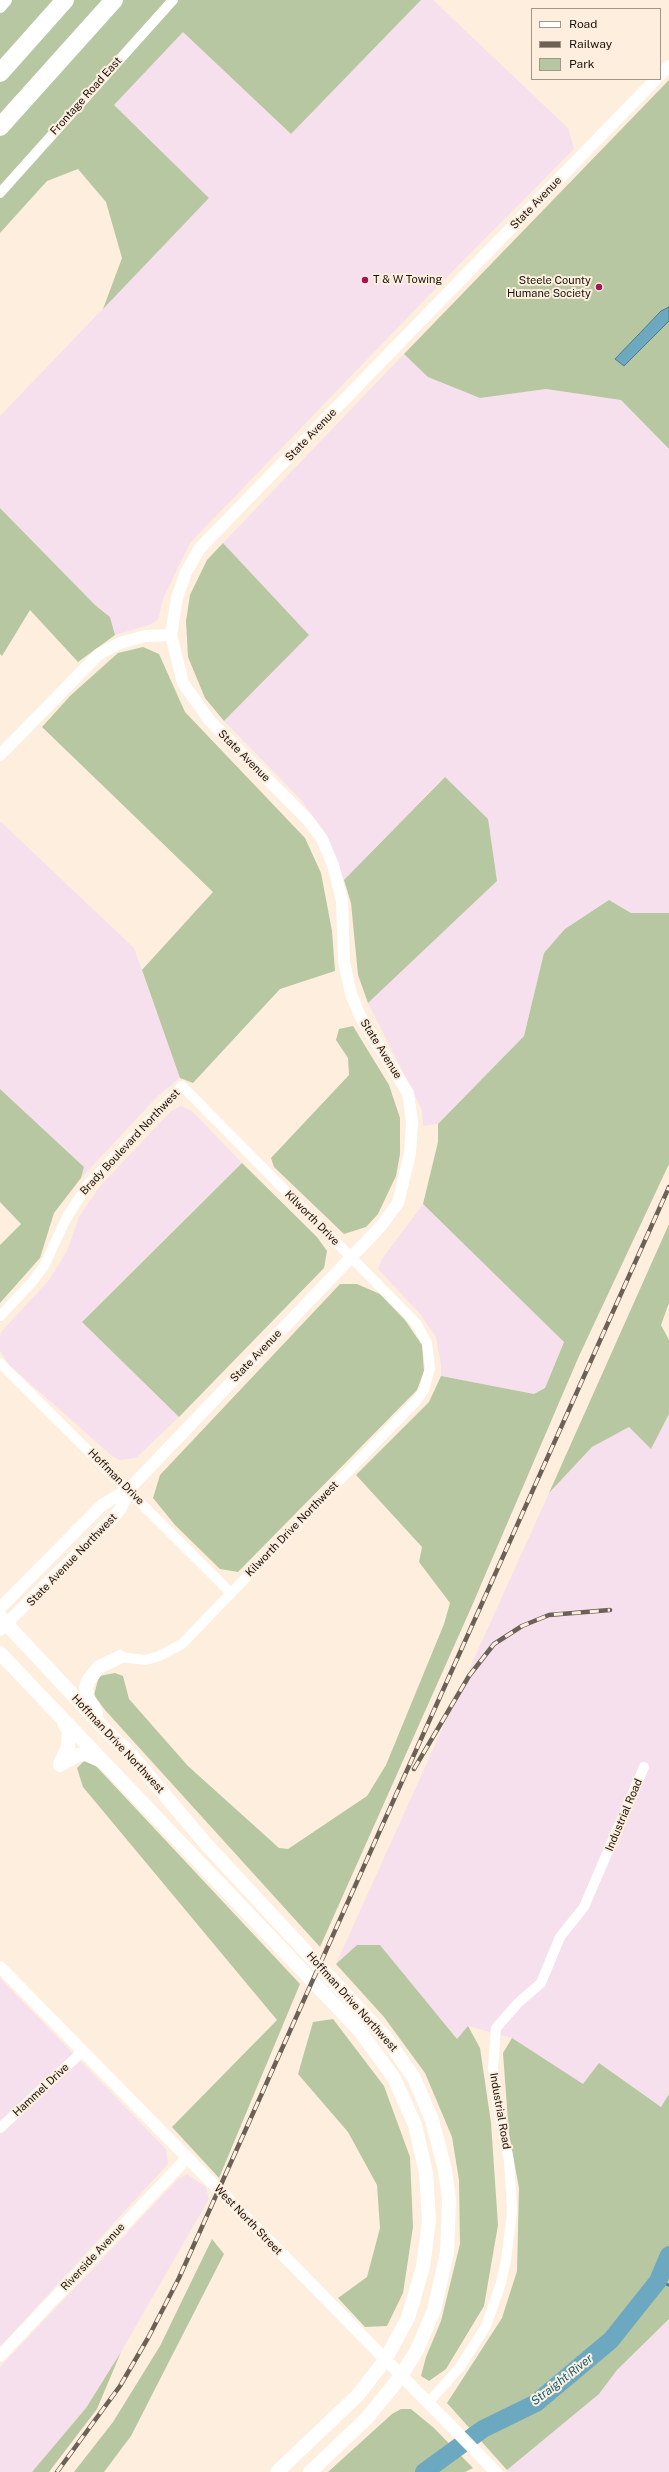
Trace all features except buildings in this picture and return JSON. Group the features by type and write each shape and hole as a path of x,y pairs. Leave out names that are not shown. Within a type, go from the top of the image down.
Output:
{"highway":[{"path":"0,73 65,0"},
{"path":"0,127 114,0"}],"main road":[{"name":"Hoffman Drive Northwest","path":"2,1624 126,1749 206,1844 387,2039 414,2078 432,2120 445,2170 449,2200 449,2231 444,2273 427,2330 401,2376 367,2418 310,2472"},
{"name":"Hoffman Drive Northwest","path":"0,1653 343,2013 373,2047 394,2078 415,2125 426,2173 429,2220 423,2266 408,2318 385,2360 340,2414 277,2472"},
{"path":"120,1658 92,1673 86,1688 96,1712 126,1749"},
{"path":"60,1716 68,1731 69,1739 66,1755 60,1765 78,1755 86,1754 108,1765"}],"street":[{"path":"0,7 6,0"},
{"name":"Frontage Road East","path":"0,193 173,0"},
{"path":"661,74 669,66"},
{"name":"State Avenue","path":"129,1489 381,1226 398,1203 410,1153 412,1122 408,1093 360,1016 351,994 344,962 342,901 333,865 322,839 308,820 209,720 195,704 183,683 171,635 178,598 186,572 200,548 655,80"},
{"path":"0,755 99,654 120,643 145,636 171,635"},
{"name":"Kilworth Drive","path":"182,1086 416,1323 427,1343 430,1358"},
{"name":"Brady Boulevard Northwest","path":"0,1316 32,1282 44,1266 66,1219 88,1184 182,1086"},
{"name":"Kilworth Drive Northwest","path":"120,1658 146,1660 173,1650 182,1644 417,1400 428,1378 430,1358"},
{"name":"Hoffman Drive","path":"0,1362 129,1489 231,1593"},
{"name":"State Avenue Northwest","path":"0,1608 102,1505 129,1489"},
{"name":"State Avenue Northwest","path":"2,1624 114,1517 121,1508 129,1489"},
{"name":"Industrial Road","path":"428,2403 460,2367 486,2326 502,2284 512,2212 509,2161 496,2098 492,2068 496,2028 518,2003 541,1983 563,1933 584,1907 644,1767"},
{"name":"West North Street","path":"0,1967 385,2360 494,2469"},
{"name":"Hammel Drive","path":"0,2128 83,2051"},
{"name":"Riverside Avenue","path":"0,2356 187,2158"}],"shaded area":[{"path":"421,0 433,0 568,128 574,149 436,288 190,543 163,599 158,620 149,625 115,635 110,617 95,605 0,508 0,416 209,198 114,105 183,31 291,134"},
{"path":"404,354 414,362 480,398 546,389 621,400 669,449 669,913 631,913 609,900 544,953 524,1036 438,1124 423,1126 422,1110 368,1003 497,881 444,777 344,880 326,834 300,799 224,721 309,635 223,543"},
{"path":"0,821 134,948 180,1078 159,1095 81,1178 84,1167 0,1089"},
{"path":"181,1106 192,1111 242,1163 82,1322 179,1417 136,1458 119,1460 112,1456 9,1365 0,1351 0,1337 1,1332 49,1280 67,1251 79,1217 100,1186 170,1112"},
{"path":"423,1204 564,1341 545,1388 534,1394 441,1376 441,1365 436,1337 420,1314 378,1269 382,1259"},
{"path":"669,1414 669,2094 661,2107 599,2063 583,2085 512,2038 468,2026 457,2039 380,1945 357,1945 336,1964 549,1493 592,1447 629,1427 651,1448"},
{"path":"0,1978 166,2149 168,2164 0,2347"},
{"path":"187,2174 206,2187 209,2199 121,2352 86,2408 32,2472 0,2472 0,2367 178,2179"},
{"path":"669,2319 669,2472 509,2472 507,2470 599,2394 617,2370"}],"green space":[{"path":"0,0 421,0 291,134 183,32 114,105 209,198 103,309 122,258 106,202 78,169 47,181 0,233"},
{"path":"669,80 669,449 621,400 546,389 480,398 428,377 404,354"},
{"path":"0,508 95,605 110,617 115,635 78,662 30,610 2,656 0,654"},
{"path":"223,543 309,635 224,721 205,698 188,657 186,621 190,595 207,560"},
{"path":"143,647 159,654 185,712 305,838 321,873 332,931 335,971 280,989 193,1083 180,1078 142,970 213,892 42,727 71,695 118,653"},
{"path":"445,777 488,819 497,881 368,1003 358,975 351,903 344,880"},
{"path":"609,900 631,913 669,913 669,1164 579,1356 471,1608 320,1947 105,1710 94,1695 99,1676 115,1673 123,1676 129,1699 188,1766 279,1848 288,1849 367,1796 386,1765 444,1624 450,1603 419,1562 422,1547 356,1475 429,1402 441,1376 534,1394 545,1388 564,1342 423,1204 438,1142 438,1124 524,1036 544,953 565,929"},
{"path":"353,1026 389,1085 400,1118 400,1154 396,1176 378,1214 366,1227 344,1234 274,1167 271,1158 349,1075 348,1058 336,1040 339,1029"},
{"path":"0,1089 84,1167 81,1178 54,1213 40,1258 0,1303 0,1245 21,1224 0,1202"},
{"path":"242,1163 317,1237 327,1251 324,1268 179,1417 82,1322"},
{"path":"669,1224 669,1303 661,1325 669,1340 669,1414 651,1449 629,1427 592,1447 549,1493"},
{"path":"340,1284 357,1284 380,1294 405,1320 422,1345 424,1371 417,1390 238,1572 220,1569 175,1525 153,1498 160,1475"},
{"path":"84,1761 95,1765 300,1984 219,2178 172,2127 277,2020 83,1787 77,1768"},
{"path":"357,1945 380,1945 457,2039 468,2026 480,2048 491,2123 498,2225 484,2306 446,2369 429,2381 421,2376 426,2357 441,2321 460,2244 459,2180 452,2137 425,2073 384,2017 336,1964"},
{"path":"333,2019 384,2086 410,2157 413,2227 403,2293 387,2326 365,2327 338,2298 367,2277 380,2228 377,2185 348,2132 298,2074 313,2022"},
{"path":"512,2038 583,2084 599,2063 661,2107 669,2094 669,2319 617,2370 599,2394 507,2470 447,2403 502,2318 517,2271 519,2188 509,2134 503,2053"},
{"path":"212,2239 224,2254 131,2436 104,2472 74,2472 113,2422 160,2346"},
{"path":"121,2352 97,2409 49,2472 32,2472 86,2408"},
{"path":"401,2409 411,2409 434,2428 473,2468 465,2472 328,2472 392,2414"}],"water":[{"path":"669,307 669,321 624,366 615,359 661,311"}],"waterway":[{"name":"Straight River","path":"424,2472 483,2429 536,2403 611,2340 658,2281 669,2255"},
{"path":"658,2281 669,2285"}],"railway":[{"path":"57,2472 120,2386 148,2338 179,2278 669,1187"},
{"path":"414,1769 469,1676 494,1644 522,1626 549,1615 610,1610"}],"place":[{"name":"T & W Towing","path":"365,280"},
{"name":"Steele County Humane Society","path":"599,287"}]}
